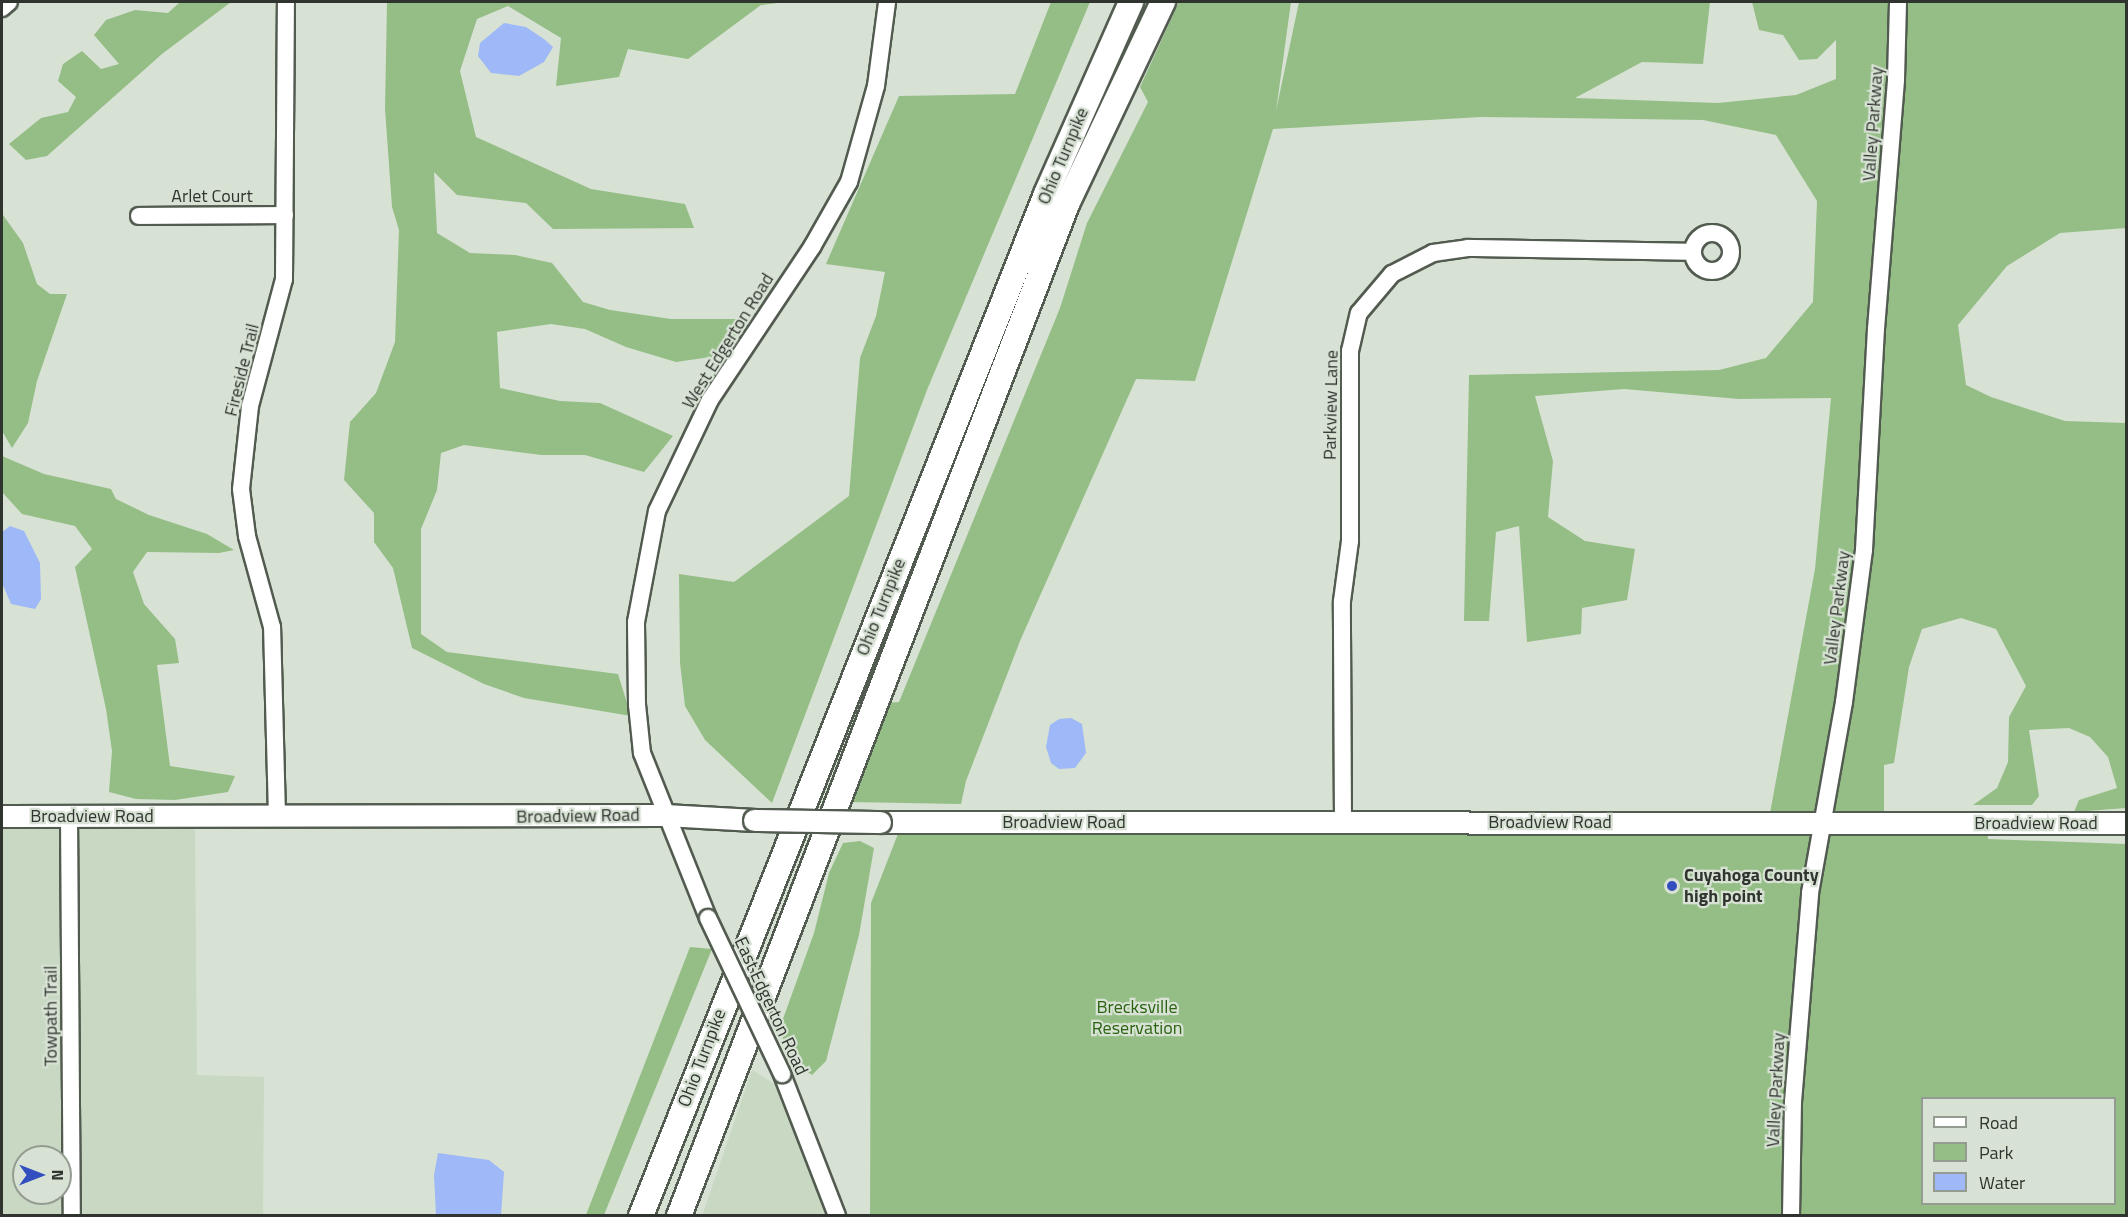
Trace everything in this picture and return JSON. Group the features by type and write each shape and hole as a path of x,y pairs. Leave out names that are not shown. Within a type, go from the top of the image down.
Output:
{"highway":[{"name":"Ohio Turnpike","path":"641,1215 1046,194 1131,2"},
{"name":"Ohio Turnpike","path":"679,1215 1067,204 1163,2"}],"main road":[{"name":"Broadview Road","path":"2,816 665,815 754,820 880,822 2127,823"}],"street":[{"path":"2,8 9,2"},
{"name":"Fireside Trail","path":"277,816 272,627 247,536 241,489 250,406 284,279 286,2"},
{"name":"West Edgerton Road","path":"665,815 642,753 637,705 636,622 657,511 710,400 812,247 849,182 876,86 887,2"},
{"name":"Valley Parkway","path":"1791,1215 1793,1102 1810,893 1844,702 1863,560 1876,329 1896,79 1898,2"},
{"name":"Arlet Court","path":"140,216 285,215"},
{"name":"Parkview Lane","path":"1343,821 1342,601 1350,541 1350,351 1359,313 1392,274 1433,252 1468,248 1693,252"},
{"name":"East Edgerton Road","path":"665,815 708,918 782,1074 837,1215"},
{"name":"Towpath Trail","path":"69,816 72,1215"}],"shaded area":[{"path":"2,824 195,826 197,1075 264,1077 263,1214 2,1216"},
{"path":"752,1070 782,1089 831,1215 702,1216"}],"green space":[{"path":"180,2 231,2 162,54 47,156 26,160 9,144 41,118 68,112 76,97 58,81 63,64 82,51 101,69 119,64 94,35 106,20 135,10 168,13"},
{"path":"387,2 785,2 761,5 688,59 628,49 619,77 556,86 561,38 508,6 477,19 460,71 476,137 591,189 685,204 694,228 553,229 526,203 457,195 434,172 437,233 470,253 515,255 552,263 583,302 610,310 671,319 745,319 724,355 676,362 626,347 585,329 551,324 497,332 500,388 560,401 600,403 673,436 644,472 585,455 541,455 464,445 441,453 437,490 421,529 421,634 447,652 618,674 631,716 524,698 484,684 412,648 393,568 374,542 374,513 344,480 350,422 376,393 395,342 399,230 392,207 385,109"},
{"path":"1051,2 1090,2 927,390 772,803 705,740 685,706 680,663 679,574 734,582 849,496 860,358 876,316 885,272 826,264 899,96 1015,94"},
{"name":"Brecksville Reservation","path":"1179,2 1291,2 1276,111 1299,2 1710,2 1703,64 1642,62 1575,98 1718,103 1796,95 1836,79 1836,40 1817,59 1799,60 1783,35 1759,30 1752,2 2126,2 2126,228 2060,233 2007,266 1958,325 1966,385 1991,397 2065,421 2126,423 2126,808 2074,812 2079,800 2117,788 2108,757 2090,737 2069,728 2029,730 2039,796 2032,805 1973,805 1997,788 2008,762 2009,717 2026,686 1996,629 1961,618 1922,629 1909,667 1894,763 1884,765 1884,824 1987,825 1988,839 2126,844 2126,1215 870,1215 871,903 903,821 1768,824 1815,569 1831,398 1739,399 1624,389 1535,396 1553,461 1548,517 1585,541 1635,549 1627,600 1582,608 1581,634 1527,642 1519,526 1496,532 1489,621 1464,621 1469,375 1719,370 1766,358 1813,302 1817,201 1776,135 1703,120 1481,117 1273,129 1195,381 1136,379 1020,641 966,781 961,804 849,802 887,703 899,702 1060,308 1087,223 1148,102 1140,87"},
{"path":"3,215 23,243 37,284 50,294 67,294 37,381 28,423 12,448 2,431"},
{"path":"2,456 44,474 111,489 116,499 149,515 207,534 234,550 219,553 147,552 133,572 144,604 175,639 179,663 157,665 170,766 235,776 228,792 175,800 136,799 109,792 112,751 106,709 75,567 92,549 75,526 22,514 2,492"},
{"path":"860,841 874,848 859,935 826,1061 812,1075 795,1064 779,1030 814,933 829,873 843,843"},
{"path":"690,947 712,949 604,1215 586,1215"}],"water":[{"path":"504,23 526,27 553,47 544,62 519,76 491,73 478,56 480,43"},
{"path":"10,526 24,531 40,563 41,599 35,609 11,604 2,583 2,532"},
{"path":"1071,718 1082,724 1086,753 1075,768 1059,769 1051,763 1046,747 1050,725 1059,719"},
{"path":"438,1153 489,1160 504,1172 501,1215 436,1215 434,1175"}],"place":[{"name":"Cuyahoga County high point","path":"1672,886"}]}
